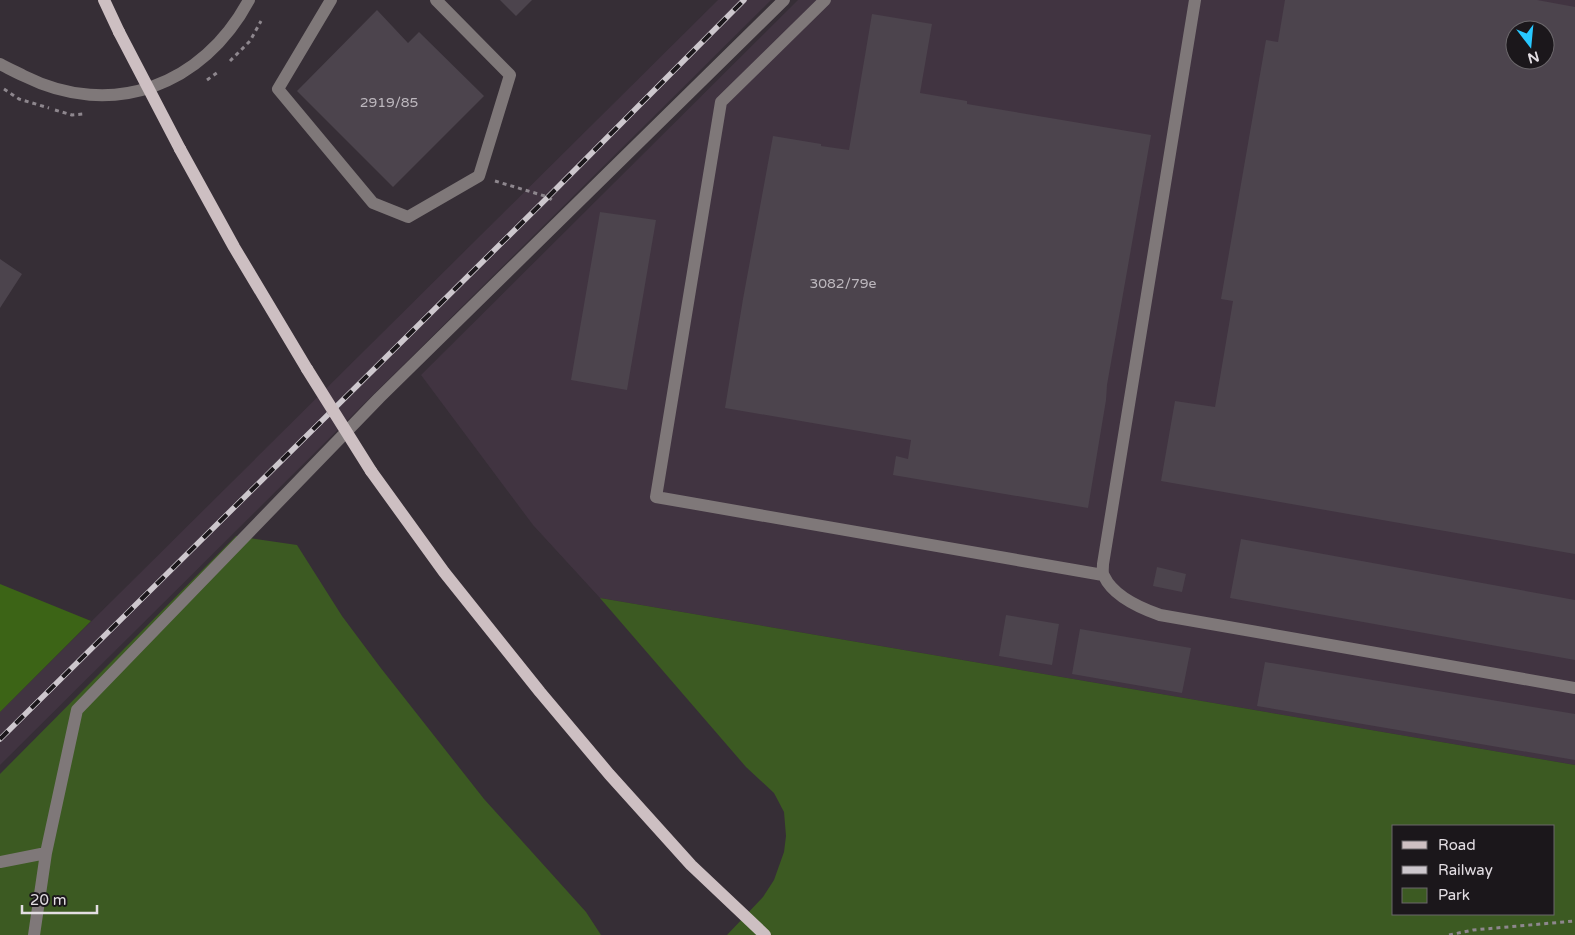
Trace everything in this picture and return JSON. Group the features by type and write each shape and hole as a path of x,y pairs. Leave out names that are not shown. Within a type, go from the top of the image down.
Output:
{"main road":[{"path":"104,0 180,149 234,246 371,471 444,572 540,692 609,774 691,865 765,935"}],"street":[{"path":"0,64 43,85 67,92 116,96 138,91 184,72 203,58 222,40 241,15 249,0"},
{"path":"331,0 278,89 373,203 408,217 479,176 510,75 436,0"},
{"path":"34,935 46,853 77,710 379,398 784,0"},
{"path":"825,0 721,102 656,497 1103,575"},
{"path":"1195,0 1106,544 1103,575 1126,599 1140,608 1160,615 1575,688"},
{"path":"0,862 46,853"}],"path":[{"path":"479,176 548,197 556,202"},
{"path":"1449,935 1473,930 1575,921"}],"shaded area":[{"path":"718,0 771,0 0,765 0,712"},
{"path":"798,0 1575,0 1575,765 600,598 533,525 421,375"}],"green space":[{"path":"236,536 297,545 342,616 380,667 484,799 586,912 601,935 0,935 0,774"},
{"path":"0,584 91,621 0,712"},
{"path":"600,598 1575,765 1575,935 727,935 763,897 774,880 784,852 786,836 784,812 774,793 746,767"}],"building":[{"path":"500,0 532,0 516,16"},
{"path":"1285,0 1537,0 1575,7 1575,554 1161,481 1175,401 1215,407 1233,301 1221,299 1266,40 1278,42"},
{"path":"377,10 408,43 419,32 484,96 393,187 297,91"},
{"path":"872,14 932,24 920,93 967,101 967,104 1151,135 1107,385 1088,508 893,475 896,456 908,459 911,440 725,408 773,136 849,150"},
{"path":"600,212 656,220 627,390 571,380"},
{"path":"0,259 22,274 0,308"},
{"path":"1241,539 1575,600 1575,660 1230,598"},
{"path":"1157,567 1186,574 1182,592 1153,586"},
{"path":"1006,615 1059,624 1052,665 999,656"},
{"path":"1080,629 1191,648 1182,693 1072,674"},
{"path":"1265,662 1575,714 1575,760 1257,706"}],"railway":[{"path":"0,739 548,197 744,0"}]}
